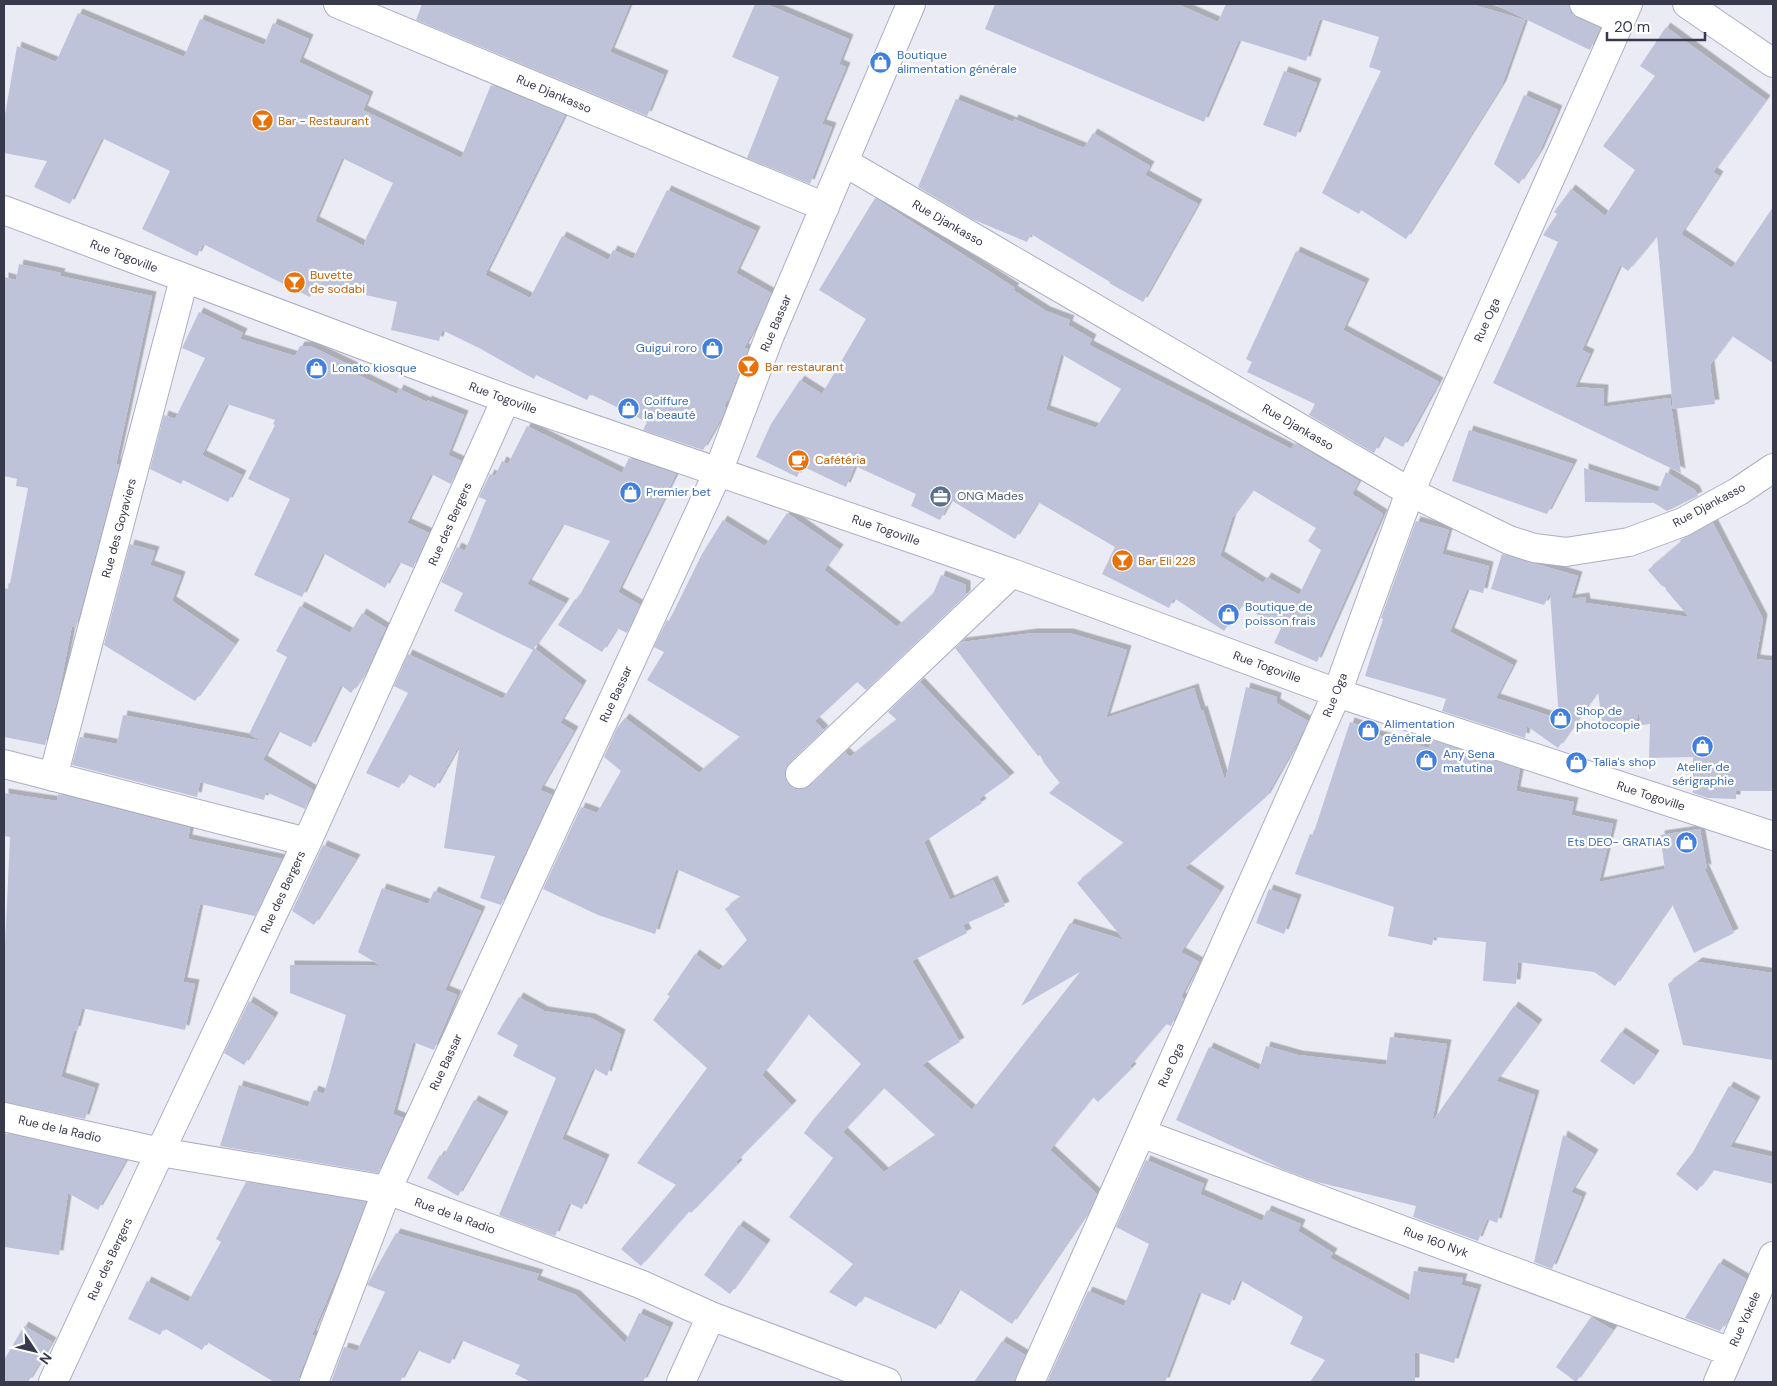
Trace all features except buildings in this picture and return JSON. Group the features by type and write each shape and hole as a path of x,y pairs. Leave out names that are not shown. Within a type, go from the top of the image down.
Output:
{"street":[{"name":"Rue Djankasso","path":"338,4 825,207"},
{"name":"Rue Bassar","path":"314,1382 387,1190 718,472 770,335 911,4"},
{"path":"1584,4 1624,12"},
{"path":"1687,4 1773,63"},
{"name":"Rue Oga","path":"1030,1382 1337,692 1410,492 1624,12"},
{"name":"Rue Djankasso","path":"844,162 1410,492 1509,540 1534,548 1566,552 1629,542 1683,522 1738,491 1773,468"},
{"name":"Rue Togoville","path":"4,210 506,399 1012,573 1337,692 1773,836"},
{"name":"Rue des Goyaviers","path":"54,777 184,279"},
{"name":"Rue des Bergers","path":"53,1382 307,842 506,399"},
{"path":"800,774 1012,573"},
{"path":"4,764 307,842"},
{"name":"Rue de la Radio","path":"4,1116 160,1152 387,1190 640,1284 711,1316 887,1382"},
{"name":"Rue 160 Nyk","path":"1141,1133 1731,1352"},
{"name":"Rue Yokele","path":"1718,1382 1773,1256"},
{"path":"681,1382 711,1316"}],"place":[{"name":"Boutique alimentation générale","path":"881,62"},
{"name":"Bar - Restaurant","path":"262,121"},
{"name":"Buvette de sodabi","path":"294,282"},
{"name":"Guigui roro","path":"713,348"},
{"name":"Bar restaurant","path":"749,367"},
{"name":"Lonato kiosque","path":"316,368"},
{"name":"Coiffure la beauté","path":"628,408"},
{"name":"Cafétéria","path":"799,460"},
{"name":"Premier bet","path":"630,492"},
{"name":"ONG Mades","path":"941,496"},
{"name":"Bar Eli 228","path":"1122,561"},
{"name":"Boutique de poisson frais","path":"1229,614"},
{"name":"Shop de photocopie","path":"1560,718"},
{"name":"Alimentation générale","path":"1368,731"},
{"name":"Atelier de sérigraphie","path":"1703,746"},
{"name":"Any Sena matutina","path":"1427,761"},
{"name":"Talia's shop","path":"1577,762"},
{"name":"Ets DEO- GRATIAS","path":"1686,842"}]}
